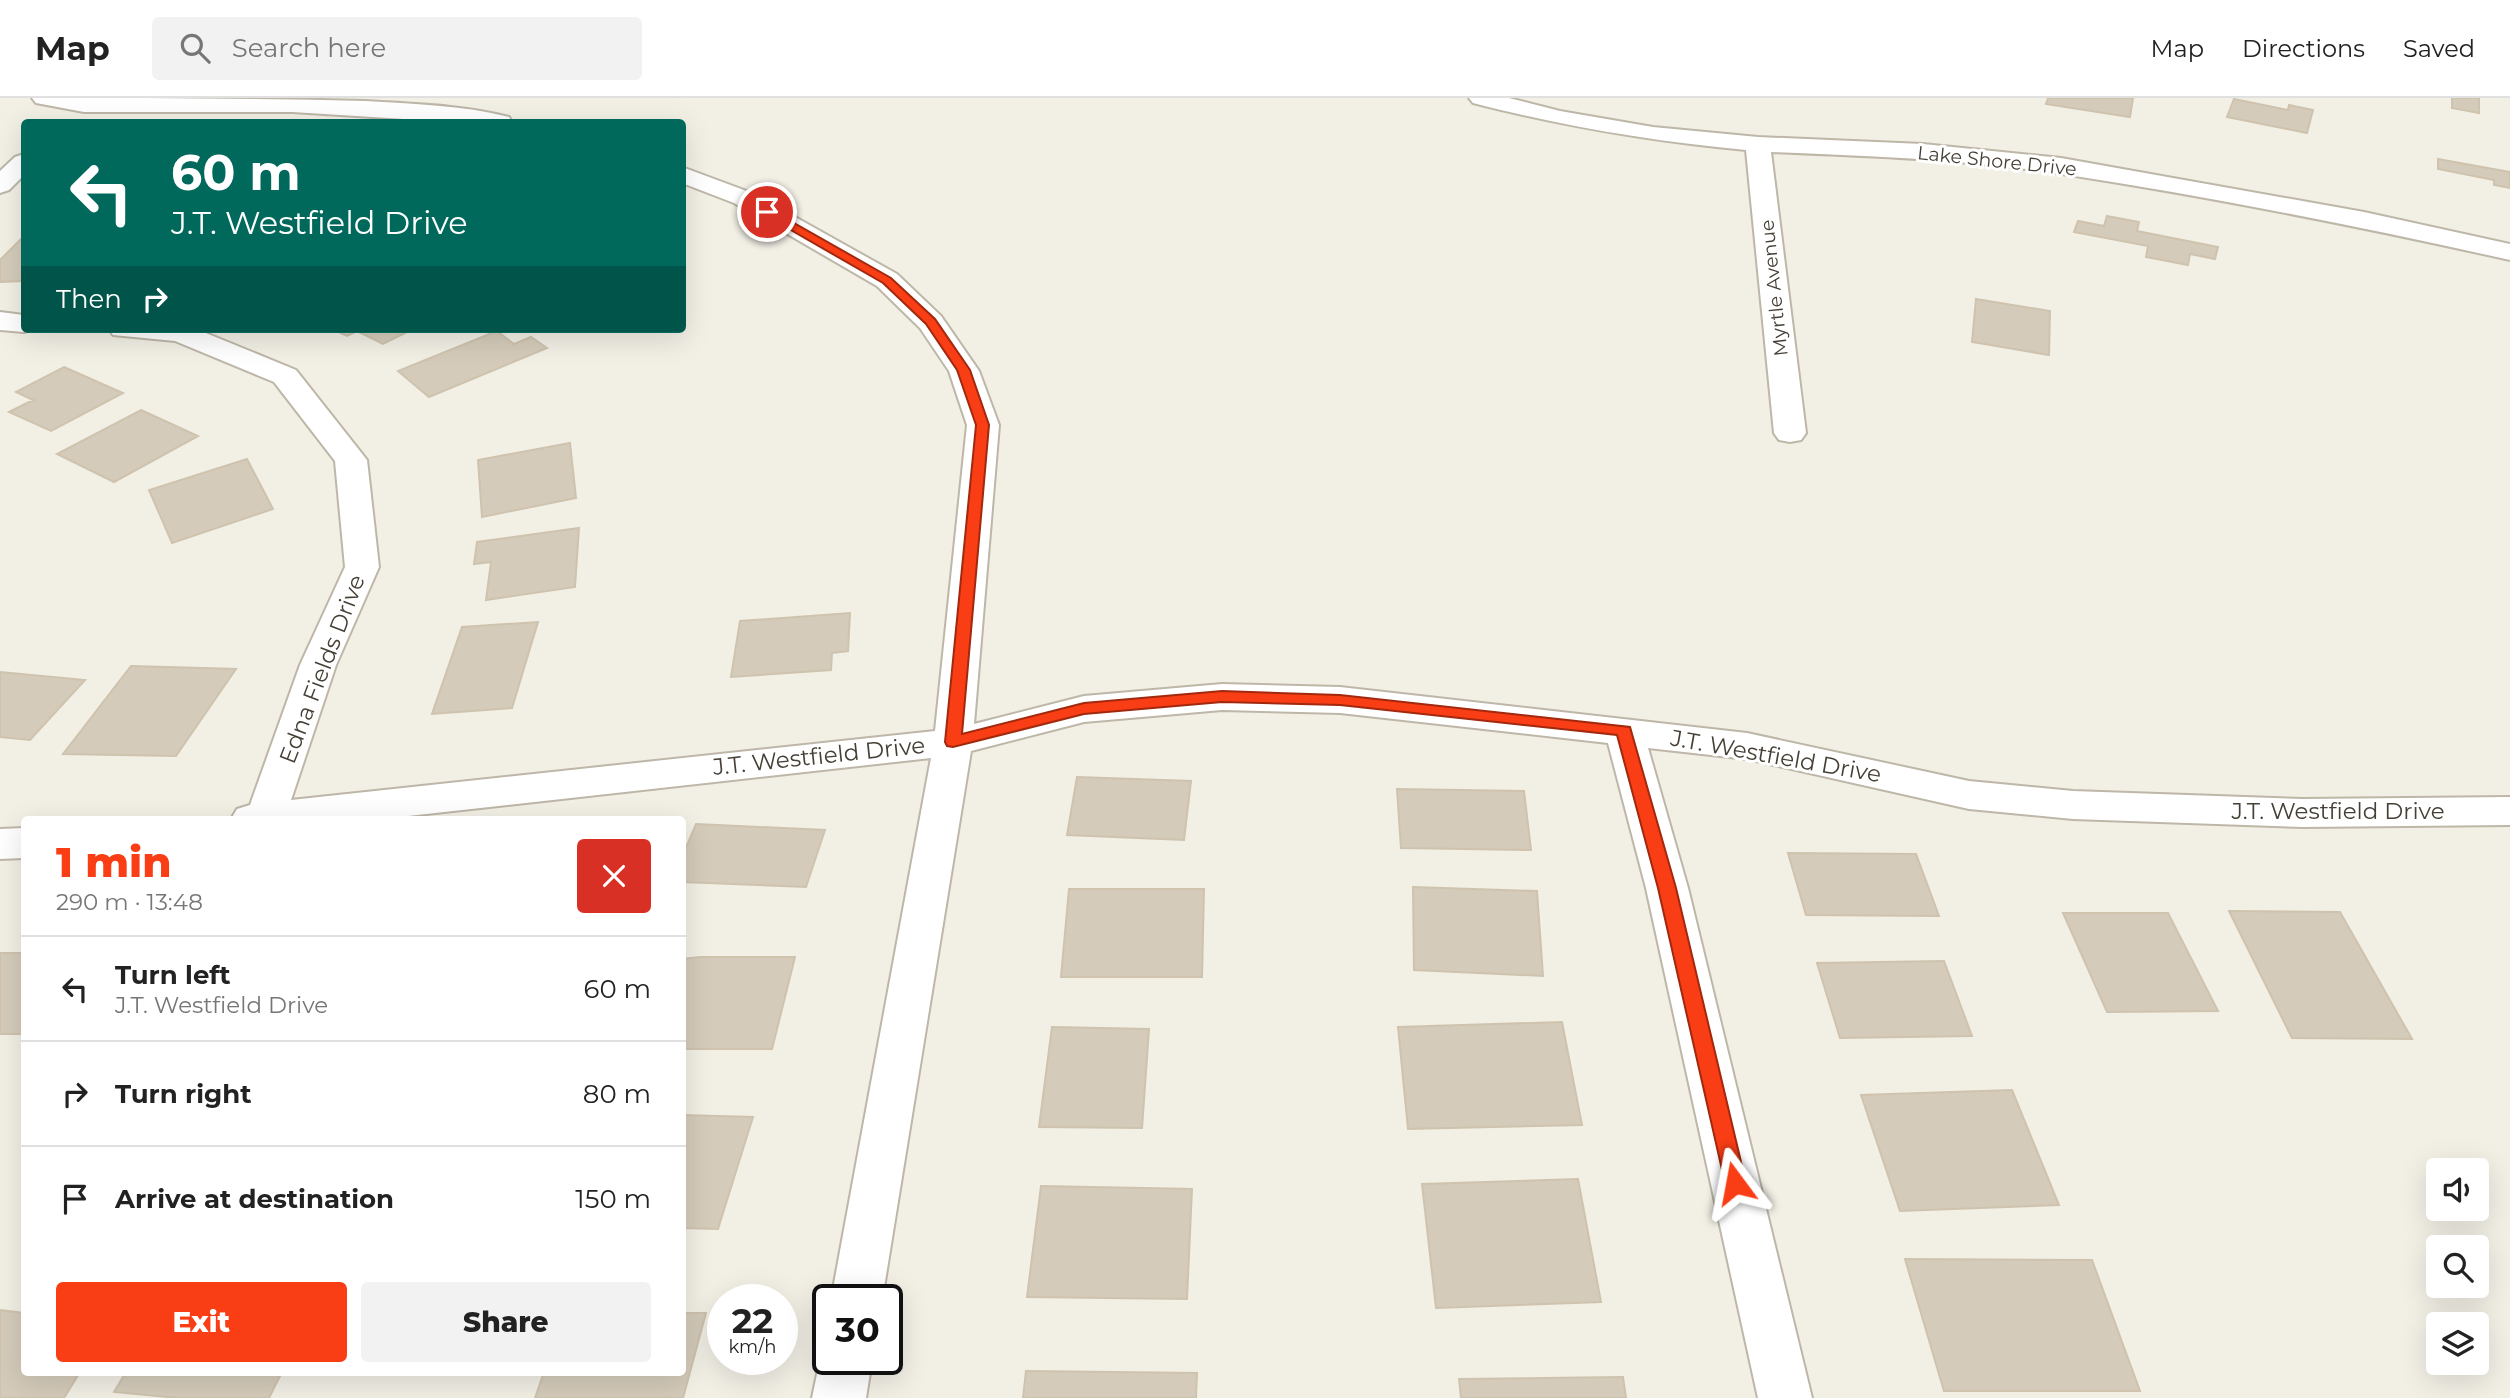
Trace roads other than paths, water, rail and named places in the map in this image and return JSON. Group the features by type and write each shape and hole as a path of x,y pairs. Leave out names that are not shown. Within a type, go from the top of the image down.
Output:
{"street":[{"path":"44,98 84,105 370,106 481,119"},
{"name":"Lake Shore Drive","path":"1481,98 1560,118 1653,134 1758,144 1923,152 2061,166 2364,220 2510,251"},
{"path":"68,119 84,105"},
{"name":"Myrtle Avenue","path":"1758,144 1790,433"},
{"path":"0,185 21,165"},
{"path":"686,176 743,198 887,280 930,322 964,370 983,425 953,742 859,1284"},
{"path":"0,321 21,323"},
{"name":"Edna Fields Drive","path":"180,333 285,376 351,460 362,567 318,665 260,816"},
{"name":"J.T. Westfield Drive","path":"277,816 953,742 1084,709 1222,696 1340,700 1624,730 1747,746 1969,795 2073,805 2303,813 2510,811"},
{"path":"1624,730 1667,888 1785,1398"},
{"path":"0,844 21,843"},
{"path":"839,1398 843,1375"}]}
